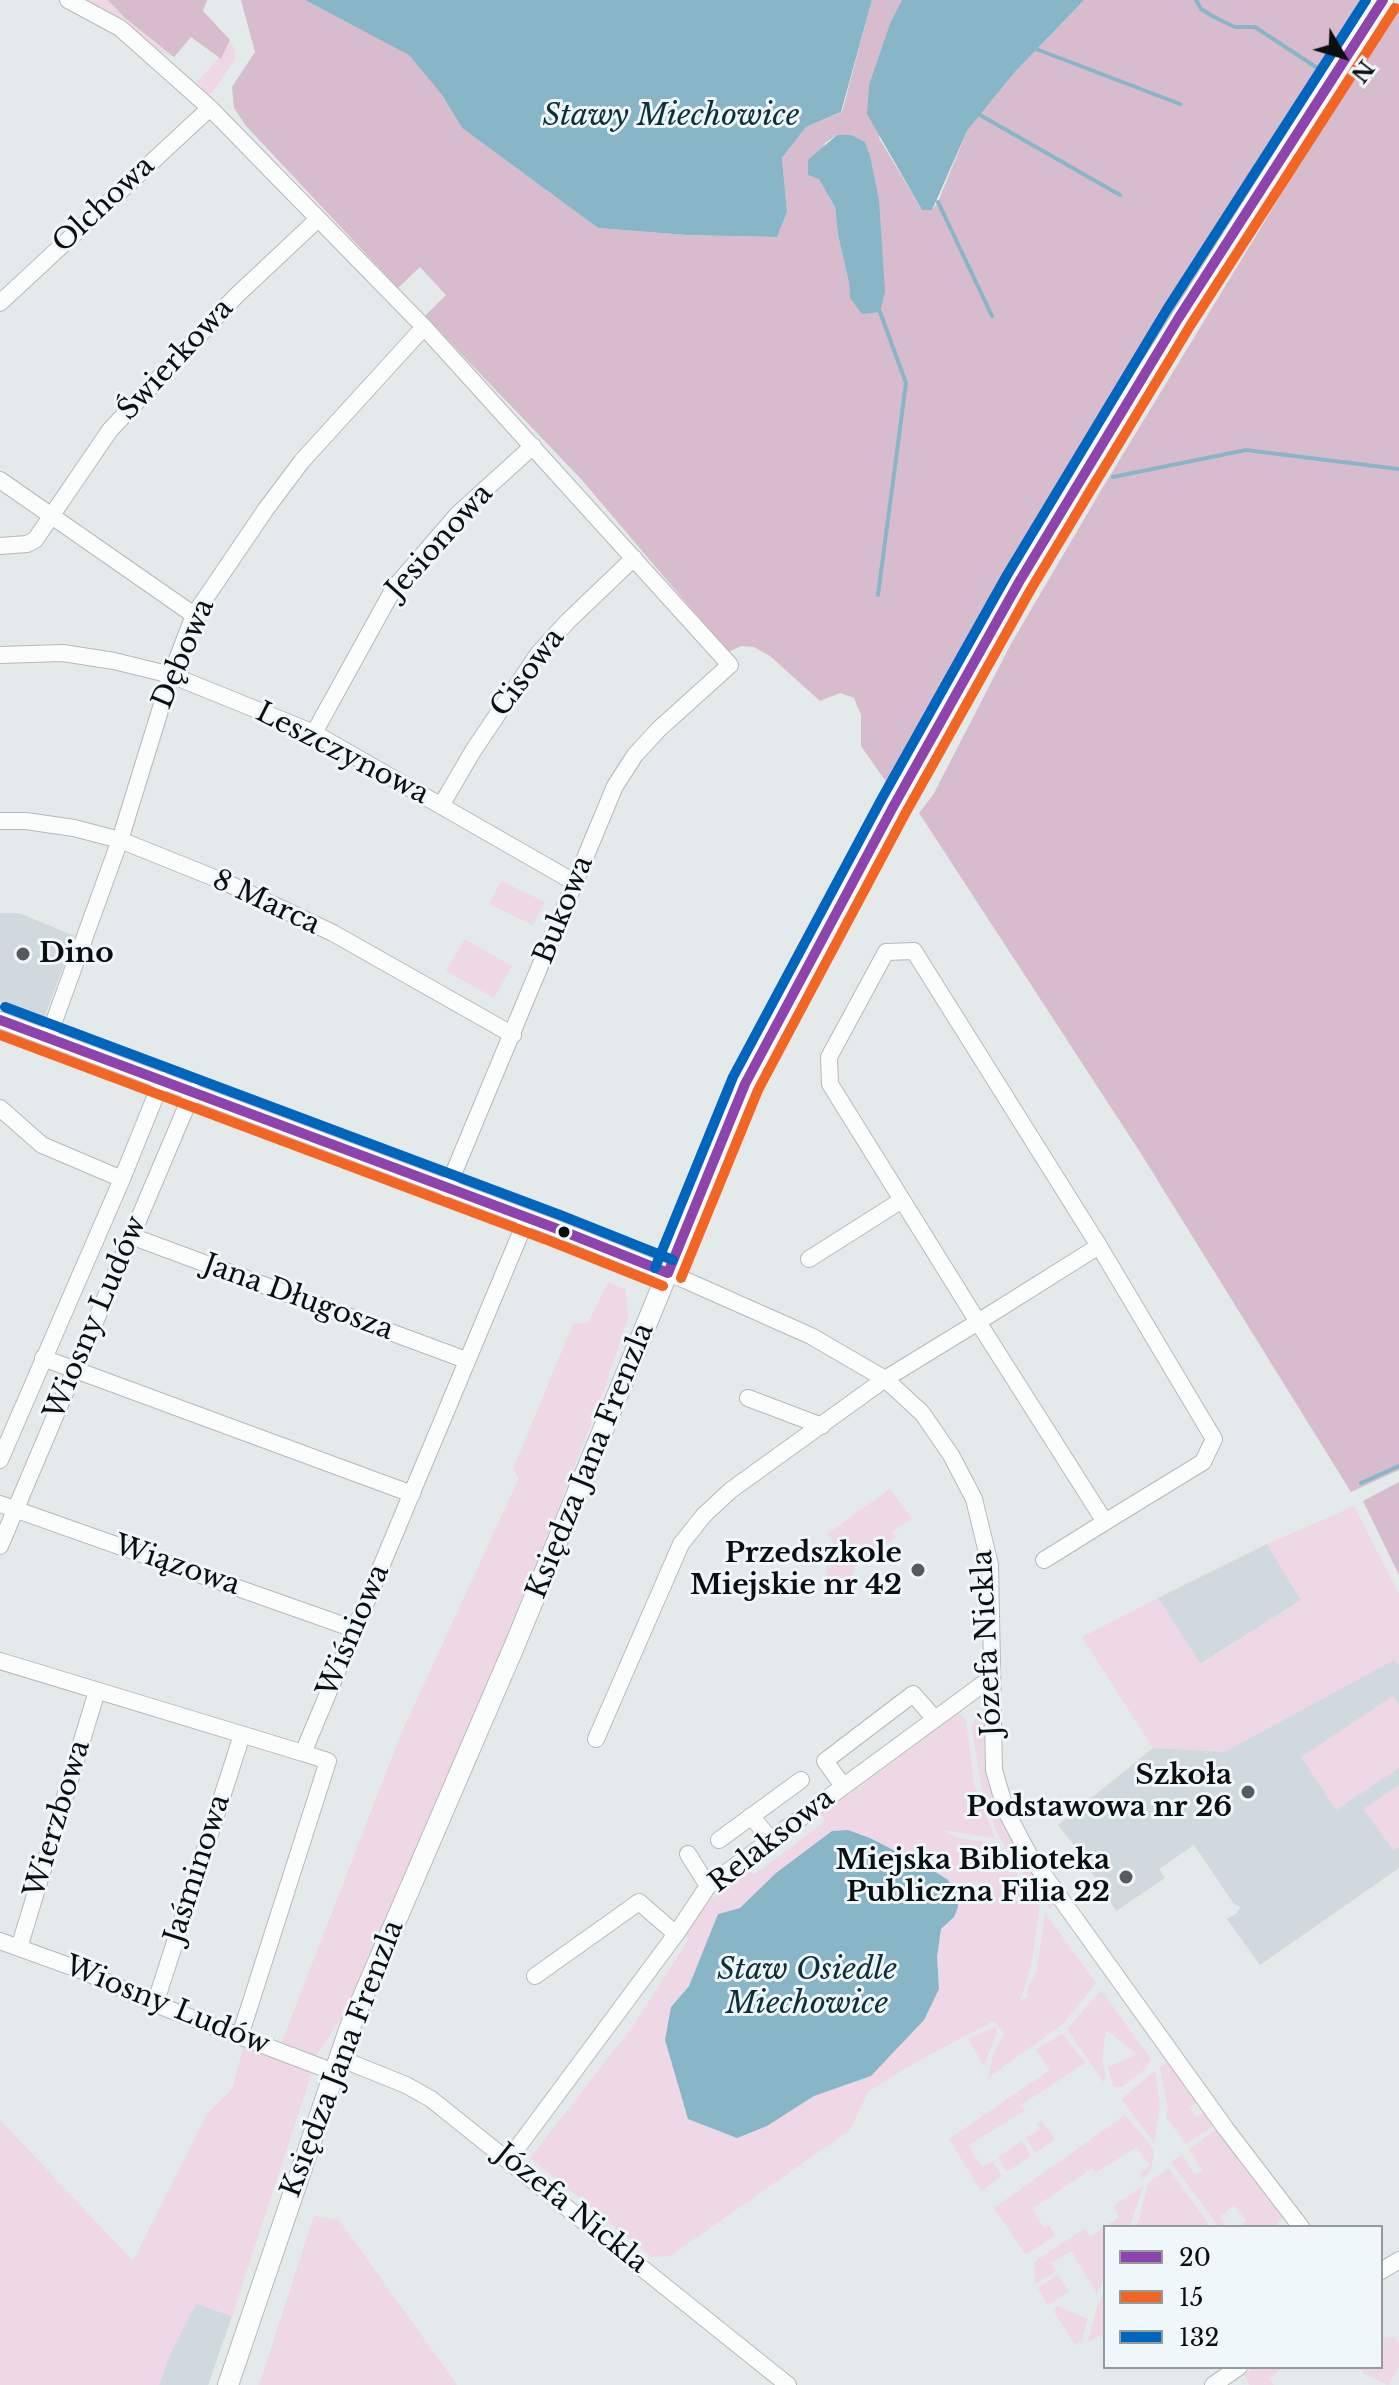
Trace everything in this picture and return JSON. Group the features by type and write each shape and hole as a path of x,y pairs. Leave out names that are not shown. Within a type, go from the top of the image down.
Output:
{"main road":[{"name":"Księdza Jana Frenzla","path":"228,2385 336,2065 393,1925 514,1647 745,1084 893,807 1011,596 1154,358 1383,0"}],"street":[{"path":"68,0 120,28 210,108 424,327 634,558"},
{"name":"Olchowa","path":"0,303 210,108"},
{"name":"Świerkowa","path":"0,546 27,544 35,540 110,430 236,296 318,219"},
{"name":"Dębowa","path":"48,1038 120,840 171,675 194,615 302,461 424,327"},
{"name":"Jesionowa","path":"314,733 394,588 458,514 533,446"},
{"path":"0,480 194,615"},
{"name":"Bukowa","path":"447,1189 615,786 635,755 730,665 634,558"},
{"name":"Cisowa","path":"442,804 473,751 538,654 634,558"},
{"name":"Leszczynowa","path":"0,655 63,653 171,675 314,733 574,882"},
{"name":"8 Marca","path":"0,821 26,821 74,828 120,840 227,883 333,933 513,1035"},
{"path":"1044,1560 1203,1462 1214,1439 1099,1246 914,951 886,952 829,1057 830,1084 1105,1522"},
{"name":"Józefa Nickla","path":"0,1020 668,1273 811,1336 885,1379 922,1413 951,1455 974,1499 990,1565 994,1770 1006,1811 1028,1853 1219,2120 1299,2225"},
{"name":"Wiosny Ludów","path":"0,1460 162,1080"},
{"name":"Wiosny Ludów","path":"0,1546 8,1507 75,1371 193,1091"},
{"path":"0,1108 42,1145 122,1179"},
{"path":"809,1259 902,1200"},
{"name":"Wiśniowa","path":"303,1753 527,1218"},
{"name":"Jana Długosza","path":"131,1236 466,1360"},
{"path":"596,1739 681,1544 704,1515 731,1490 885,1379 1099,1246"},
{"path":"43,1358 412,1494"},
{"path":"748,1398 822,1426"},
{"name":"Wiązowa","path":"8,1507 354,1629"},
{"path":"0,1661 328,1761 240,2036"},
{"name":"Relaksowa","path":"509,2159 676,1934 708,1886 991,1678"},
{"name":"Wierzbowa","path":"19,1948 97,1691"},
{"path":"843,1786 825,1761 913,1694 935,1719"},
{"name":"Jaśminowa","path":"155,2004 242,1735"},
{"path":"719,1840 801,1780"},
{"path":"751,1816 772,1841"},
{"path":"688,1854 708,1886"},
{"path":"535,1976 639,1902 676,1934"},
{"name":"Wiosny Ludów","path":"0,1941 83,1971 155,2004 240,2036 336,2065"},
{"name":"Józefa Nickla","path":"336,2065 397,2081 431,2099 788,2385"},
{"path":"1213,2385 1236,2369"}],"shaded area":[{"path":"78,0 108,0 125,18 174,57 157,52"},
{"path":"108,0 207,0 203,11 230,40 221,59 191,37 174,57 125,18"},
{"path":"241,0 305,0 409,54 442,95 462,128 598,228 687,235 776,237 787,212 782,158 806,127 842,112 872,0 902,0 891,21 879,138 922,210 932,210 967,131 1014,73 1084,0 1371,0 1010,571 889,786 861,746 861,715 854,698 840,693 820,701 770,656 754,647 741,646 728,652 581,479 425,316 446,295 420,267 398,288 246,126 234,108 232,87 255,52","holes":["837,135 851,135 850,298 835,207 819,178 825,143"]},
{"path":"1399,7 1399,1470 1351,1492 1140,1152 919,813 933,795 1012,642 1103,487"},
{"path":"230,40 235,51 234,61 212,93 206,95 195,84 221,59"},
{"path":"501,881 545,902 533,925 489,904"},
{"path":"0,913 19,913 75,936 44,1018 0,1002"},
{"path":"465,939 512,966 494,998 446,971"},
{"path":"608,1282 625,1289 628,1317 604,1390 532,1577 353,2001 315,2057 281,2044 401,1734 519,1478 513,1469 573,1324 588,1323"},
{"path":"1399,1482 1399,1575 1363,1501"},
{"path":"890,1489 912,1518 893,1532 896,1537 856,1564 851,1581 836,1585 825,1571 839,1551 827,1534"},
{"path":"1354,1506 1399,1594 1399,1665 1394,1660 1225,1752 1153,1748 1082,1637 1158,1598 1201,1664 1301,1600 1267,1544"},
{"path":"1267,1544 1301,1600 1200,1664 1158,1598"},
{"name":"Szkoła Podstawowa nr 26","path":"1395,1659 1399,1665 1399,1868 1260,1965 1227,1919 1240,1907 1234,1904 1194,1845 1159,1869 1165,1878 1116,1911 1080,1853 1058,1825 1153,1748 1225,1751"},
{"path":"1393,1696 1399,1705 1399,1768 1336,1810 1301,1757"},
{"path":"958,1713 966,1719 974,1784 995,1838 942,1830 958,1838 992,1843 1040,1903 1031,1966 1020,2001 1028,1996 1027,1990 1037,1970 1045,1913 1096,1983 1064,2023 988,2078 994,2052 1004,2034 994,2021 914,2063 868,2092 850,2130 670,2256 652,2257 530,2158 633,2026 688,1940 685,1932 710,1900 746,1870 755,1874 824,1822 822,1815","holes":["848,1830 870,1838 948,1880 957,1896 954,1917 941,1929 937,1957 939,1989 924,2019 871,2076 814,2096 767,2126 671,2007 689,1986 718,1914 743,1907 776,1873 832,1831"]},
{"path":"977,1715 986,1724 989,1764 1055,1901 1050,1909 997,1833 983,1794 976,1754 972,1726"},
{"path":"1399,1785 1399,1847 1394,1851 1363,1809"},
{"path":"1101,1990 1151,2059 1144,2070 1122,2087 1114,2087 1108,2067 1138,2054 1106,2030 1102,2061 1104,2083 1067,2029"},
{"path":"995,2027 997,2031 984,2066 968,2039"},
{"path":"1062,2033 1085,2063 1021,2105 1025,2110 968,2146 982,2167 992,2161 1002,2176 981,2191 949,2139 1050,2070 1036,2050"},
{"path":"244,2045 312,2072 232,2316 196,2304 168,2359 159,2385 0,2385 0,2120 133,2261 207,2114 232,2089"},
{"path":"1168,2061 1198,2101 1190,2108 1197,2117 1204,2112 1215,2125 1186,2144 1166,2117 1168,2108 1160,2067"},
{"path":"1155,2071 1160,2107 1154,2142 1121,2099"},
{"path":"1125,2115 1154,2150 1151,2171 1143,2178 1140,2174 1150,2165 1136,2147 1096,2173 1092,2168 1032,2209 1044,2228 1049,2225 1055,2235 1026,2255 994,2208"},
{"path":"1041,2121 1055,2139 1035,2153 1026,2138 1040,2129 1037,2124"},
{"path":"1218,2128 1241,2155 1237,2159 1282,2218 1276,2225 1243,2225 1246,2220 1234,2206 1220,2216 1226,2225 1218,2225 1171,2162 1182,2155 1195,2175 1203,2171 1189,2149"},
{"path":"1022,2141 1031,2156 1007,2172 998,2157"},
{"path":"1168,2168 1210,2225 1136,2225 1148,2183"},
{"path":"1143,2186 1131,2225 1107,2225 1119,2217 1114,2206"},
{"path":"314,2216 339,2220 457,2385 259,2385"},
{"path":"1085,2228 1090,2237 1103,2228 1103,2281 1097,2293 1071,2251 1051,2263 1057,2271 1035,2284 1034,2262"},
{"path":"1058,2275 1069,2291 1048,2305 1038,2288"},
{"path":"1103,2294 1103,2338 1100,2335 1088,2342"},
{"path":"196,2303 232,2316 208,2385 159,2385 168,2359"},
{"path":"1057,2306 1088,2319 1082,2340 1075,2345 1053,2310"},
{"path":"1394,2337 1399,2343 1399,2366 1388,2385 1360,2369 1383,2369 1383,2338"},
{"path":"1252,2369 1282,2369 1269,2378 1274,2385 1250,2385 1244,2375"}],"water":[{"name":"Stawy Miechowice","path":"305,0 872,0 841,112 806,127 782,158 787,212 777,237 687,235 598,228 462,128 442,95 409,55"},
{"path":"902,0 1084,0 1014,73 967,131 932,210 922,210 867,114 869,85 891,21"},
{"path":"837,135 851,135 865,142 870,156 879,200 885,292 880,312 862,314 850,298 835,207 819,179 808,175 808,160"},
{"name":"Staw Osiedle Miechowice","path":"848,1830 934,1871 948,1880 957,1896 958,1907 954,1917 941,1929 937,1957 939,1989 924,2020 871,2076 814,2096 767,2126 737,2138 688,2119 665,2040 671,2007 689,1986 718,1914 740,1908 776,1873 832,1831"}],"waterway":[{"path":"1196,0 1201,9 1214,17 1235,27 1255,27 1322,71"},
{"path":"1036,49 1180,104"},
{"path":"980,115 1120,195"},
{"path":"938,202 992,316"},
{"path":"878,595 906,383 880,312"},
{"path":"1113,477 1246,450 1399,469"},
{"path":"1361,1483 1399,1466"}],"transit line":[{"name":"132","path":"655,1268 733,1077 881,800 1007,575 1166,311 1366,0"},
{"name":"20","path":"668,1273 745,1084 893,807 1019,582 1178,319 1383,0"},
{"name":"15","path":"681,1278 758,1090 905,814 1031,589 1190,326 1395,8"},
{"name":"132","path":"5,1007 673,1260"},
{"name":"20","path":"0,1020 668,1273"},
{"name":"15","path":"0,1035 663,1286"}],"place":[{"name":"Dino","path":"23,954"},
{"name":"Przedszkole Miejskie nr 42","path":"918,1570"},
{"name":"Szkoła Podstawowa nr 26","path":"1248,1792"},
{"name":"Miejska Biblioteka Publiczna Filia 22","path":"1126,1877"}]}
